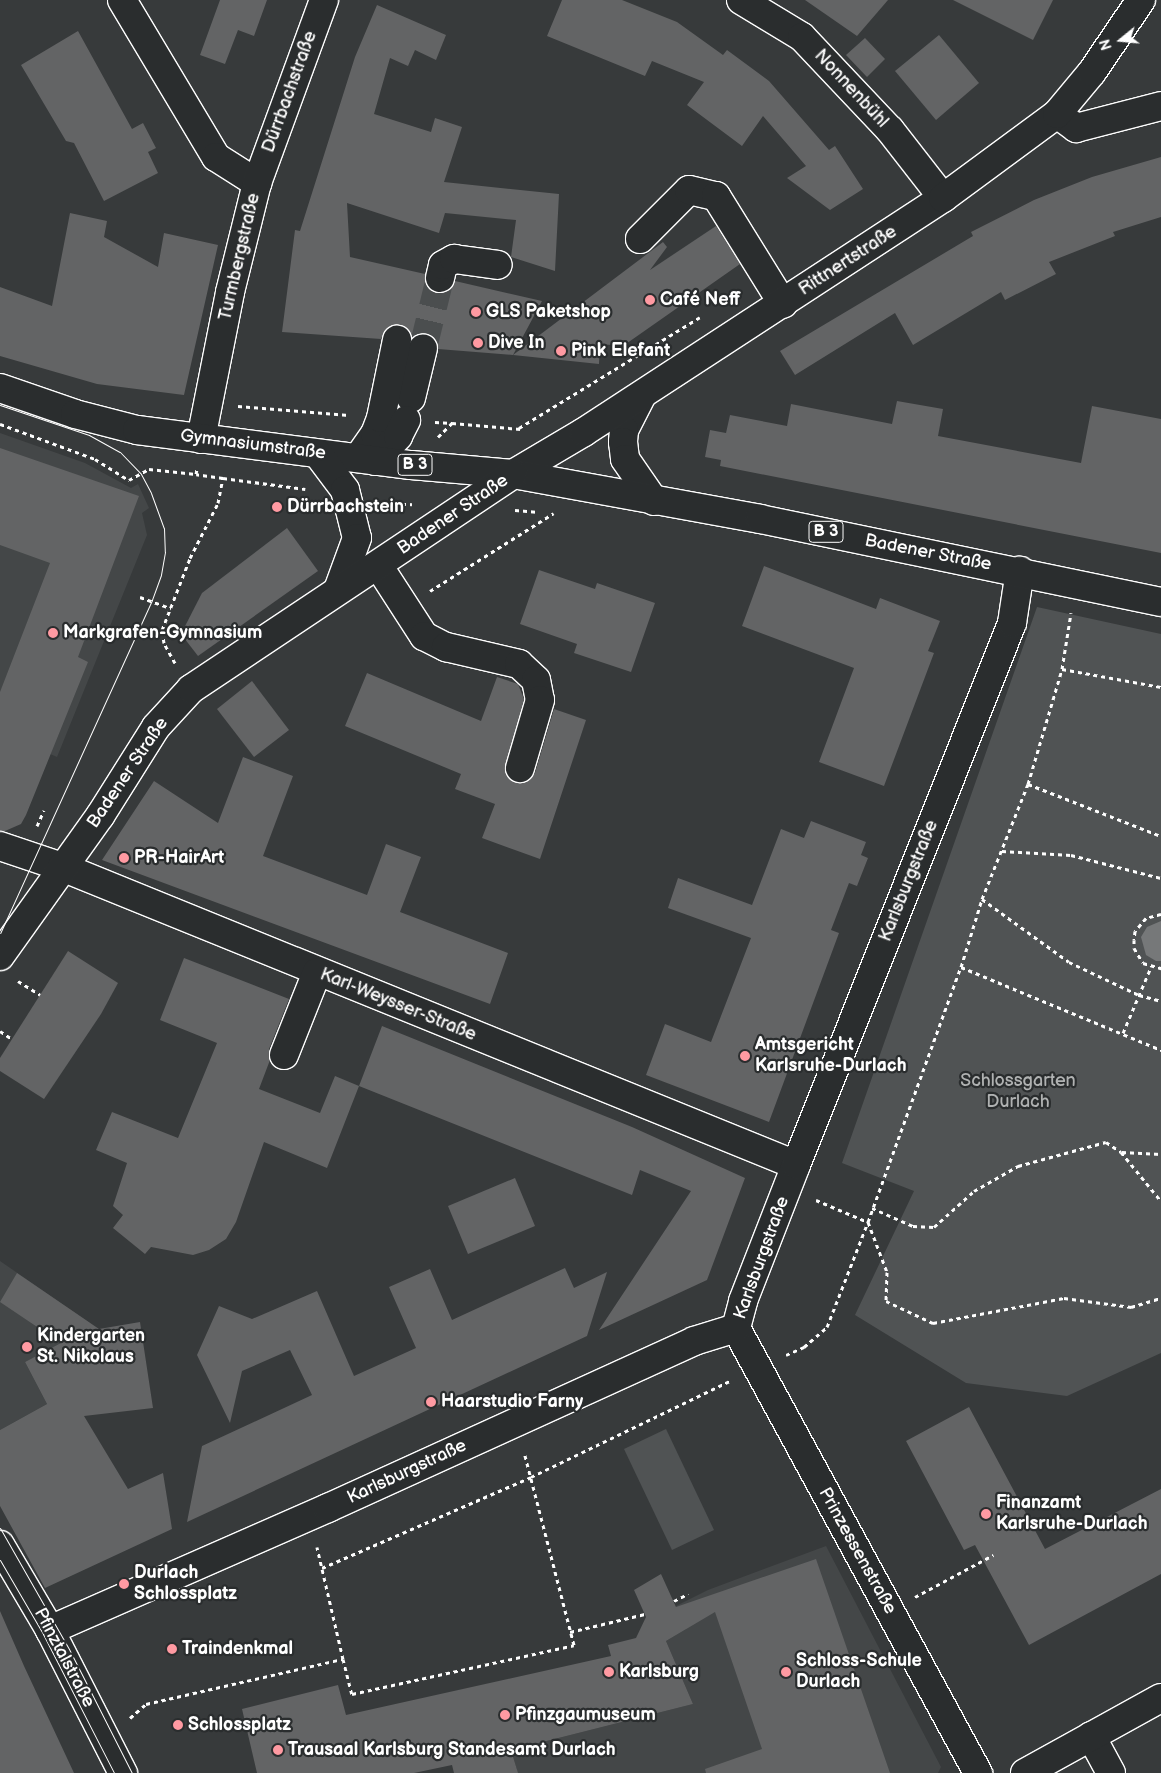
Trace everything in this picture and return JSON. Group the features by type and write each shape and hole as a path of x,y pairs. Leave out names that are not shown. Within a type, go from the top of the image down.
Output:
{"street":[{"name":"Turmbergstraße","path":"122,0 216,157 256,183 201,439"},
{"name":"Dürrbachstraße","path":"256,183 324,0"},
{"name":"Nonnenbühl","path":"741,0 802,37 890,130 943,198"},
{"name":"Rittnertstraße","path":"512,474 783,304 943,198 1057,114 1092,72 1141,0"},
{"path":"1057,114 1076,128 1161,106"},
{"path":"640,239 689,190 716,196 783,304"},
{"path":"440,278 443,265 454,259 498,264"},
{"path":"366,460 398,436 397,340"},
{"path":"399,412 423,348"},
{"name":"Gymnasiumstraße","path":"0,388 102,421 201,439 366,460 512,474"},
{"path":"642,394 624,430 623,442 626,459 654,501"},
{"path":"318,454 345,490 357,538 338,590"},
{"name":"Badener Straße","path":"0,956 100,816 156,728 191,689 512,474 1020,571 1161,602"},
{"path":"378,565 403,608 424,636 446,647 519,664 536,680 540,700 520,768"},
{"name":"Karlsburgstraße","path":"50,1630 309,1517 694,1341 736,1328 743,1301 1012,623 1020,571"},
{"name":"Karl-Weysser-Straße","path":"0,846 62,867 317,972 792,1177"},
{"path":"284,1055 317,972"},
{"name":"Prinzessenstraße","path":"736,1328 978,1773"},
{"name":"Pfinztalstraße","path":"4,1559 50,1630 123,1773"},
{"path":"1025,1773 1161,1698"},
{"path":"1091,1736 1111,1773"}],"path":[{"path":"519,428 702,316"},
{"path":"208,403 399,412"},
{"path":"0,424 95,459 129,480 149,469 223,478 218,503 190,558 162,630 164,642 191,689"},
{"path":"196,474 201,439"},
{"path":"403,608 554,513"},
{"path":"140,596 171,608"},
{"path":"322,1568 531,1477 804,1347 827,1328 868,1222 961,967 982,899 1028,784 1062,669 1072,609"},
{"path":"1062,669 1161,686"},
{"path":"1028,784 1161,836"},
{"path":"1002,851 1071,855 1161,878"},
{"path":"982,899 1069,962 1139,995 1161,1001"},
{"path":"1161,914 1146,918 1135,931 1134,948 1138,956 1151,967 1161,968"},
{"path":"961,967 1161,1050"},
{"path":"1123,1033 1151,967"},
{"path":"18,981 40,995"},
{"path":"0,1031 12,1039"},
{"path":"872,1208 913,1226 934,1227 974,1191 1018,1166 1106,1142 1121,1152 1161,1200"},
{"path":"1121,1152 1161,1154"},
{"path":"792,1177 868,1222 887,1272 886,1301 933,1324 1064,1298 1131,1307 1161,1298"},
{"path":"309,1517 352,1694 574,1645 517,1422"},
{"path":"890,1610 994,1555"},
{"path":"674,1601 688,1594"},
{"path":"570,1632 645,1614"},
{"path":"126,1721 146,1704 343,1660"}],"shaded area":[{"name":"Markgrafen-Gymnasium","path":"0,433 85,463 131,488 138,484 149,508 142,513 147,535 57,757 0,732"},
{"path":"1161,921 1161,961 1156,961 1146,955 1141,937 1147,927"},
{"name":"Kindergarten St. Nikolaus","path":"0,1261 90,1323 82,1333 25,1362 47,1404 0,1430"},
{"name":"Schloss-Schule Durlach","path":"826,1546 941,1767 938,1773 504,1773 517,1770 511,1750 693,1704 666,1641 686,1629 676,1606 708,1590"}],"green space":[{"name":"Schlossgarten Durlach","path":"1037,607 1161,634 1161,1353 1067,1396 966,1383 855,1315 914,1191 842,1163"},
{"path":"666,1429 714,1530 672,1550 624,1449"}],"building":[{"path":"220,0 267,0 254,36 238,30 225,64 200,55"},
{"path":"562,0 622,0 677,22 723,55 727,50 769,81 829,150 835,146 863,189 830,210 787,178 806,166 763,116 742,146 687,105 704,82 652,61 645,76 547,36"},
{"path":"805,0 888,0 857,36"},
{"path":"953,0 1053,0 1033,40"},
{"path":"377,5 446,35 436,60 415,50 408,66 390,58 374,114 431,132 435,118 462,127 444,182 559,194 555,271 511,257 516,220 445,213 439,233 347,203 350,257 425,274 429,289 437,293 451,289 455,281 542,301 513,355 438,349 433,336 419,333 412,337 408,329 400,325 386,329 381,339 282,332 295,230 300,231 355,57"},
{"path":"78,31 132,129 143,123 156,148 148,152 158,173 104,201 74,143 66,141 21,65"},
{"path":"939,35 979,83 936,120 895,71"},
{"path":"865,38 885,59 867,77 846,55"},
{"path":"1161,157 1161,217 1113,232 1115,236 1049,262 1056,274 1005,300 1001,292 913,345 895,313 795,375 780,351 973,236 971,232 1034,200 1092,177"},
{"path":"70,213 107,221 104,237 158,267 164,233 218,245 184,395 97,384 0,356 0,287 52,306"},
{"path":"716,226 740,264 623,346 600,344 599,364 513,355 663,242 667,247 650,270"},
{"path":"897,401 943,409 938,436 1081,463 1092,406 1161,419 1161,553 720,466 721,460 705,457 710,430 726,433 730,415 787,426 791,404 892,424"},
{"name":"Markgrafen-Gymnasium","path":"0,448 139,496 78,657 88,662 26,815 21,824 5,831 0,831 0,692 50,563 0,545"},
{"path":"287,528 318,571 198,656 181,634 202,593"},
{"path":"764,566 876,609 880,598 940,621 928,651 934,653 884,786 819,762 854,668 742,626"},
{"path":"539,570 595,589 597,583 655,603 631,672 574,653 577,644 520,624"},
{"path":"367,673 481,721 497,677 518,684 524,699 505,771 516,783 524,783 535,773 554,709 586,720 540,859 482,838 495,804 455,789 461,774 345,726"},
{"path":"252,681 289,730 254,757 217,709"},
{"path":"243,757 293,776 263,856 367,895 386,844 421,857 400,912 508,953 490,1004 102,860 154,781 218,823"},
{"path":"811,821 866,842 861,855 868,858 857,886 849,883 831,930 839,933 769,1122 646,1075 665,1024 711,1042 751,938 668,908 678,878 752,905 781,829 804,838"},
{"path":"68,951 118,983 101,1014 44,1099 0,1071 0,1058"},
{"path":"184,958 289,999 269,1049 270,1060 259,1089 320,1113 335,1076 359,1086 327,1168 264,1142 236,1222 226,1239 209,1250 193,1255 151,1247 145,1254 113,1228 123,1215 113,1206 127,1163 96,1150 112,1112 178,1138 217,1043 160,1020"},
{"path":"382,1026 632,1127 745,1178 707,1280 599,1330 691,1191 640,1170 632,1195 359,1086"},
{"path":"515,1178 535,1226 468,1254 448,1206"},
{"path":"565,1268 574,1288 607,1272 587,1336 187,1522 202,1446 312,1395 290,1350 242,1371 230,1423 197,1355 219,1306 252,1319 317,1291 354,1376 416,1348 389,1287 430,1269 452,1320"},
{"path":"17,1273 99,1329 140,1322 153,1408 84,1416 128,1489 163,1473 172,1529 45,1588 0,1506 0,1430 47,1404 25,1362 61,1343 0,1302"},
{"name":"Finanzamt Karlsruhe-Durlach","path":"969,1407 1045,1549 1161,1489 1161,1574 1029,1645 975,1545 964,1550 906,1441"},
{"path":"816,1559 890,1773 706,1773 705,1769 762,1749 715,1612 666,1641 693,1704 511,1750 518,1773 454,1773 452,1765 414,1773 257,1773 242,1709 338,1685 346,1715 611,1656 608,1645 636,1638 646,1617 634,1590 661,1574 676,1607"},
{"path":"0,1611 24,1666 74,1773 0,1773"}],"tunnel":[{"path":"423,348 440,278"}],"tram line":[{"path":"0,405 89,435 120,452 141,474 151,493 164,528 165,552 161,575 152,600 0,933"},
{"path":"0,1528 69,1649 132,1773"},
{"path":"0,1560 43,1634 114,1773"}],"place":[{"name":"Café Neff","path":"650,300"},
{"name":"GLS Paketshop","path":"476,312"},
{"name":"Dive In","path":"478,343"},
{"name":"Pink Elefant","path":"561,351"},
{"name":"Dürrbachstein","path":"277,507"},
{"name":"Markgrafen-Gymnasium","path":"53,633"},
{"name":"PR-HairArt","path":"124,858"},
{"name":"Amtsgericht Karlsruhe-Durlach","path":"745,1056"},
{"name":"Kindergarten St. Nikolaus","path":"27,1347"},
{"name":"Haarstudio Farny","path":"431,1402"},
{"name":"Finanzamt Karlsruhe-Durlach","path":"986,1514"},
{"name":"Durlach Schlossplatz","path":"124,1584"},
{"name":"Traindenkmal","path":"172,1649"},
{"name":"Karlsburg","path":"609,1672"},
{"name":"Schloss-Schule Durlach","path":"786,1672"},
{"name":"Pfinzgaumuseum","path":"505,1715"},
{"name":"Schlossplatz","path":"178,1725"},
{"name":"Trausaal Karlsburg Standesamt Durlach","path":"278,1750"}]}
